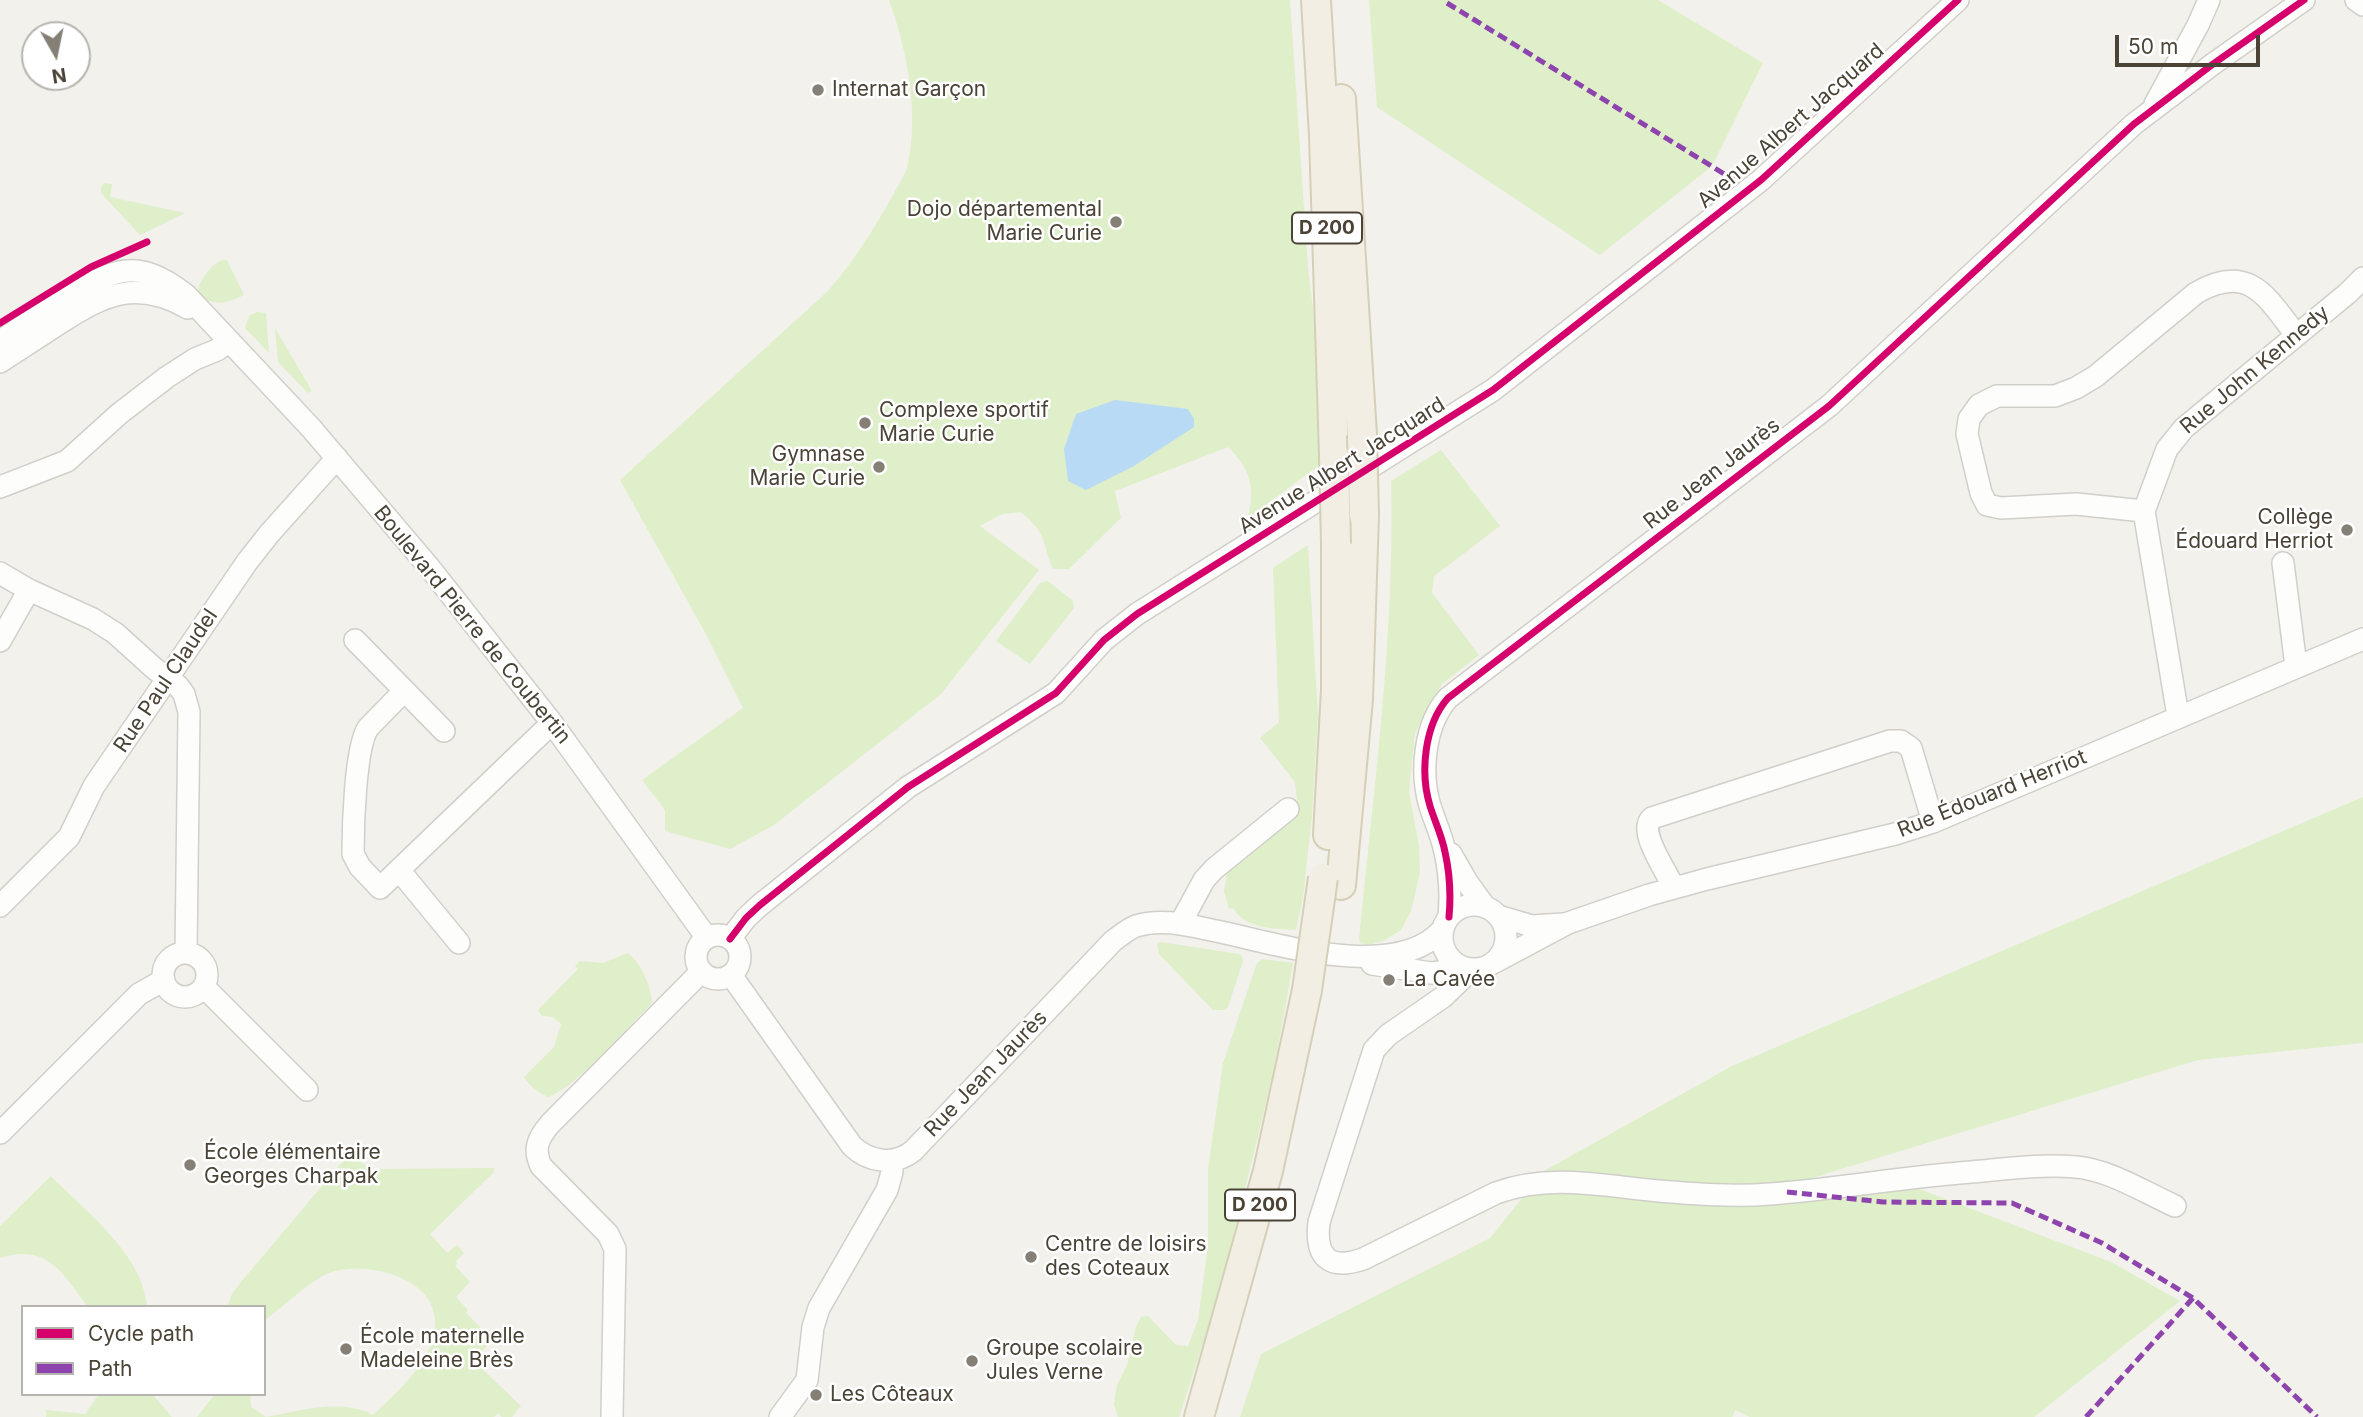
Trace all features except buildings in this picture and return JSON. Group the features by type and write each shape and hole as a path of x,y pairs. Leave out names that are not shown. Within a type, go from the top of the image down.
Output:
{"main road":[{"name":"D 200","path":"1315,0 1324,136 1336,544 1332,881"},
{"name":"D 200","path":"1219,1417 1281,1195 1316,992 1361,661 1364,515 1362,435 1334,0"},
{"name":"D 200","path":"1199,1417 1316,992"}],"street":[{"name":"Avenue Albert Jacquard","path":"730,939 760,905 908,787 1056,693 1104,640 1137,614 1464,411 1499,386 1761,180 1958,0"},
{"path":"2153,109 2209,0"},
{"name":"Rue Jean Jaurès","path":"1492,911 1467,882 1443,840 1430,806 1425,770 1433,723 1448,698 1829,406 2120,137 2153,109 2304,0"},
{"path":"2356,0 2363,5"},
{"name":"Rue John Kennedy","path":"2178,716 2144,511 2167,449 2178,434 2363,278"},
{"path":"2144,511 2076,504 2001,508 1987,505 1981,494 1968,443 1967,426 1973,412 1979,405 1997,396 2055,396 2076,388 2095,376 2196,293 2214,284 2243,283 2261,290 2296,335"},
{"name":"Boulevard Pierre de Coubertin","path":"2,350 116,293 148,293 168,297 187,307 223,335 299,414 429,567 552,723 707,938"},
{"path":"0,487 67,461 167,377 195,359 217,350 223,335"},
{"name":"Rue Paul Claudel","path":"0,906 69,836 94,786 247,562 337,458"},
{"path":"2283,563 2296,666"},
{"path":"0,573 29,590 105,626 184,694 189,712 187,953"},
{"path":"0,641 29,590"},
{"name":"Rue Édouard Herriot","path":"1494,962 1568,923 1674,888 1895,834 1933,822 2363,639"},
{"path":"355,640 444,731"},
{"path":"404,691 364,734 359,752 353,854 360,867 380,888 552,723"},
{"path":"1674,888 1648,837 1646,827 1651,818 1890,741 1901,741 1911,748 1933,822"},
{"path":"1288,809 1214,869 1204,880 1180,924 1347,956 1411,972 1438,973 1483,968 1494,962 1502,953 1506,938 1504,926 1492,911 1465,906 1429,943 1402,954 1347,956"},
{"name":"Rue Jean Jaurès","path":"1443,840 1450,883 1446,924"},
{"path":"399,870 459,943"},
{"name":"Rue Édouard Herriot","path":"1492,911 1532,926 1568,923"},
{"name":"Rue Jean Jaurès","path":"891,1160 902,1158 913,1151 1114,941 1137,926 1156,923 1180,924"},
{"path":"1446,924 1442,942 1445,953 1453,962 1469,970"},
{"path":"717,935 730,939 738,947 740,958 736,970 721,979 713,979 701,972 696,962 699,945 707,938 717,935"},
{"path":"187,953 198,956 205,965 208,976 204,987 195,995 182,997 170,992 164,981 166,963 175,956 187,953"},
{"path":"1469,970 1443,997 1388,1035 1374,1050 1319,1222 1319,1246 1333,1263 1346,1264 1363,1259 1509,1188 1548,1181 1572,1181 1679,1193 1768,1194 1909,1176 2064,1166 2094,1170 2175,1206"},
{"path":"612,1417 615,1249 608,1234 541,1166 536,1151 537,1144 550,1124 701,972"},
{"path":"731,975 852,1146 869,1157 891,1160 892,1172 887,1190 816,1317 809,1372 804,1387 780,1417"},
{"path":"0,1133 139,994 164,981"},
{"path":"204,987 307,1090"}],"green space":[{"name":"Complexe sportif Marie Curie","path":"889,0 1290,0 1308,268 1317,342 1322,463 1248,518 1251,497 1249,480 1242,463 1228,447 1115,491 1121,518 1069,569 1053,569 1040,532 1021,512 1002,514 980,526 1039,570 941,694 774,825 730,849 665,831 665,810 642,780 743,708 707,636 620,480 828,291 864,244 900,183 907,168 911,144 912,102 906,60"},
{"path":"1369,0 1658,0 1763,63 1712,166 1600,255 1377,107"},
{"path":"104,183 112,184 110,197 185,213 140,235 101,193"},
{"path":"222,260 227,260 244,295 221,302 210,301 197,295 205,274"},
{"path":"257,312 266,313 269,353 245,328 249,316"},
{"path":"275,328 312,391 308,393 278,362"},
{"path":"1441,450 1500,526 1434,576 1432,593 1479,655 1442,684 1415,733 1409,792 1419,846 1420,873 1411,911 1401,930 1383,941 1368,945 1360,943 1359,939 1387,653 1391,481"},
{"path":"1308,545 1318,716 1312,816 1303,898 1296,930 1253,924 1233,908 1229,909 1224,891 1228,868 1293,814 1297,799 1295,782 1260,738 1279,722 1273,568"},
{"path":"1048,581 1073,601 1074,608 1030,664 996,641 1040,583"},
{"path":"2363,797 2363,1043 2198,1060 1760,1194 1914,1187 2111,1262 2180,1301 2034,1417 1750,1417 1735,1410 1732,1417 1240,1417 1261,1354 1490,1238 1544,1171 1732,1066"},
{"path":"1161,942 1242,956 1243,961 1225,1010 1213,1010 1159,954 1157,944"},
{"path":"628,953 644,975 652,1003 573,1081 548,1097 541,1093 524,1077 554,1047 561,1024 553,1017 542,1016 538,1010 578,969 575,966 580,961 603,963"},
{"path":"1262,959 1293,963 1274,1070 1219,1295 1179,1417 1118,1417 1114,1404 1117,1385 1127,1365 1141,1317 1148,1316 1176,1345 1188,1346 1198,1320 1208,1246 1208,1170 1223,1063 1257,963"},
{"path":"349,1154 371,1169 494,1168 493,1173 430,1234 447,1253 457,1245 464,1253 455,1266 470,1282 456,1297 468,1310 466,1313 493,1340 473,1360 521,1406 512,1417 502,1417 498,1413 494,1417 266,1417 320,1407 348,1407 373,1415 420,1366 432,1342 435,1329 434,1311 426,1296 414,1285 380,1271 362,1269 329,1273 305,1288 266,1319 266,1305 228,1305 241,1282"},
{"path":"51,1176 96,1219 124,1252 135,1269 147,1305 86,1305 61,1273 42,1258 16,1254 0,1258 0,1226"},
{"path":"98,1396 154,1396 172,1417 46,1417 46,1410 85,1414"},
{"path":"213,1396 250,1396 251,1407 266,1417 197,1417"}],"water":[{"path":"1115,400 1188,409 1194,419 1194,427 1134,466 1086,490 1068,481 1064,449 1076,414"}],"marked path":[{"path":"1447,3 1734,180"},
{"path":"1787,1192 1883,1202 2012,1203 2102,1243 2193,1298 2317,1417"},
{"path":"2086,1417 2193,1298"}],"cycle path":[{"path":"730,939 760,905 908,787 1056,693 1104,640 1137,614 1493,390 1761,180 1958,0"},
{"path":"1449,917 1448,868 1425,779 1429,735 1448,698 1829,406 2134,124 2304,0"},
{"path":"0,323 91,267 147,242"}],"place":[{"name":"Internat Garçon","path":"818,90"},
{"name":"Dojo départemental Marie Curie","path":"1116,222"},
{"name":"Complexe sportif Marie Curie","path":"865,423"},
{"name":"Gymnase Marie Curie","path":"879,467"},
{"name":"Collège Édouard Herriot","path":"2347,530"},
{"name":"La Cavée","path":"1389,980"},
{"name":"École élémentaire Georges Charpak","path":"190,1165"},
{"name":"Centre de loisirs des Coteaux","path":"1031,1257"},
{"name":"École maternelle Madeleine Brès","path":"346,1349"},
{"name":"Groupe scolaire Jules Verne","path":"972,1361"},
{"name":"Les Côteaux","path":"816,1395"}]}
